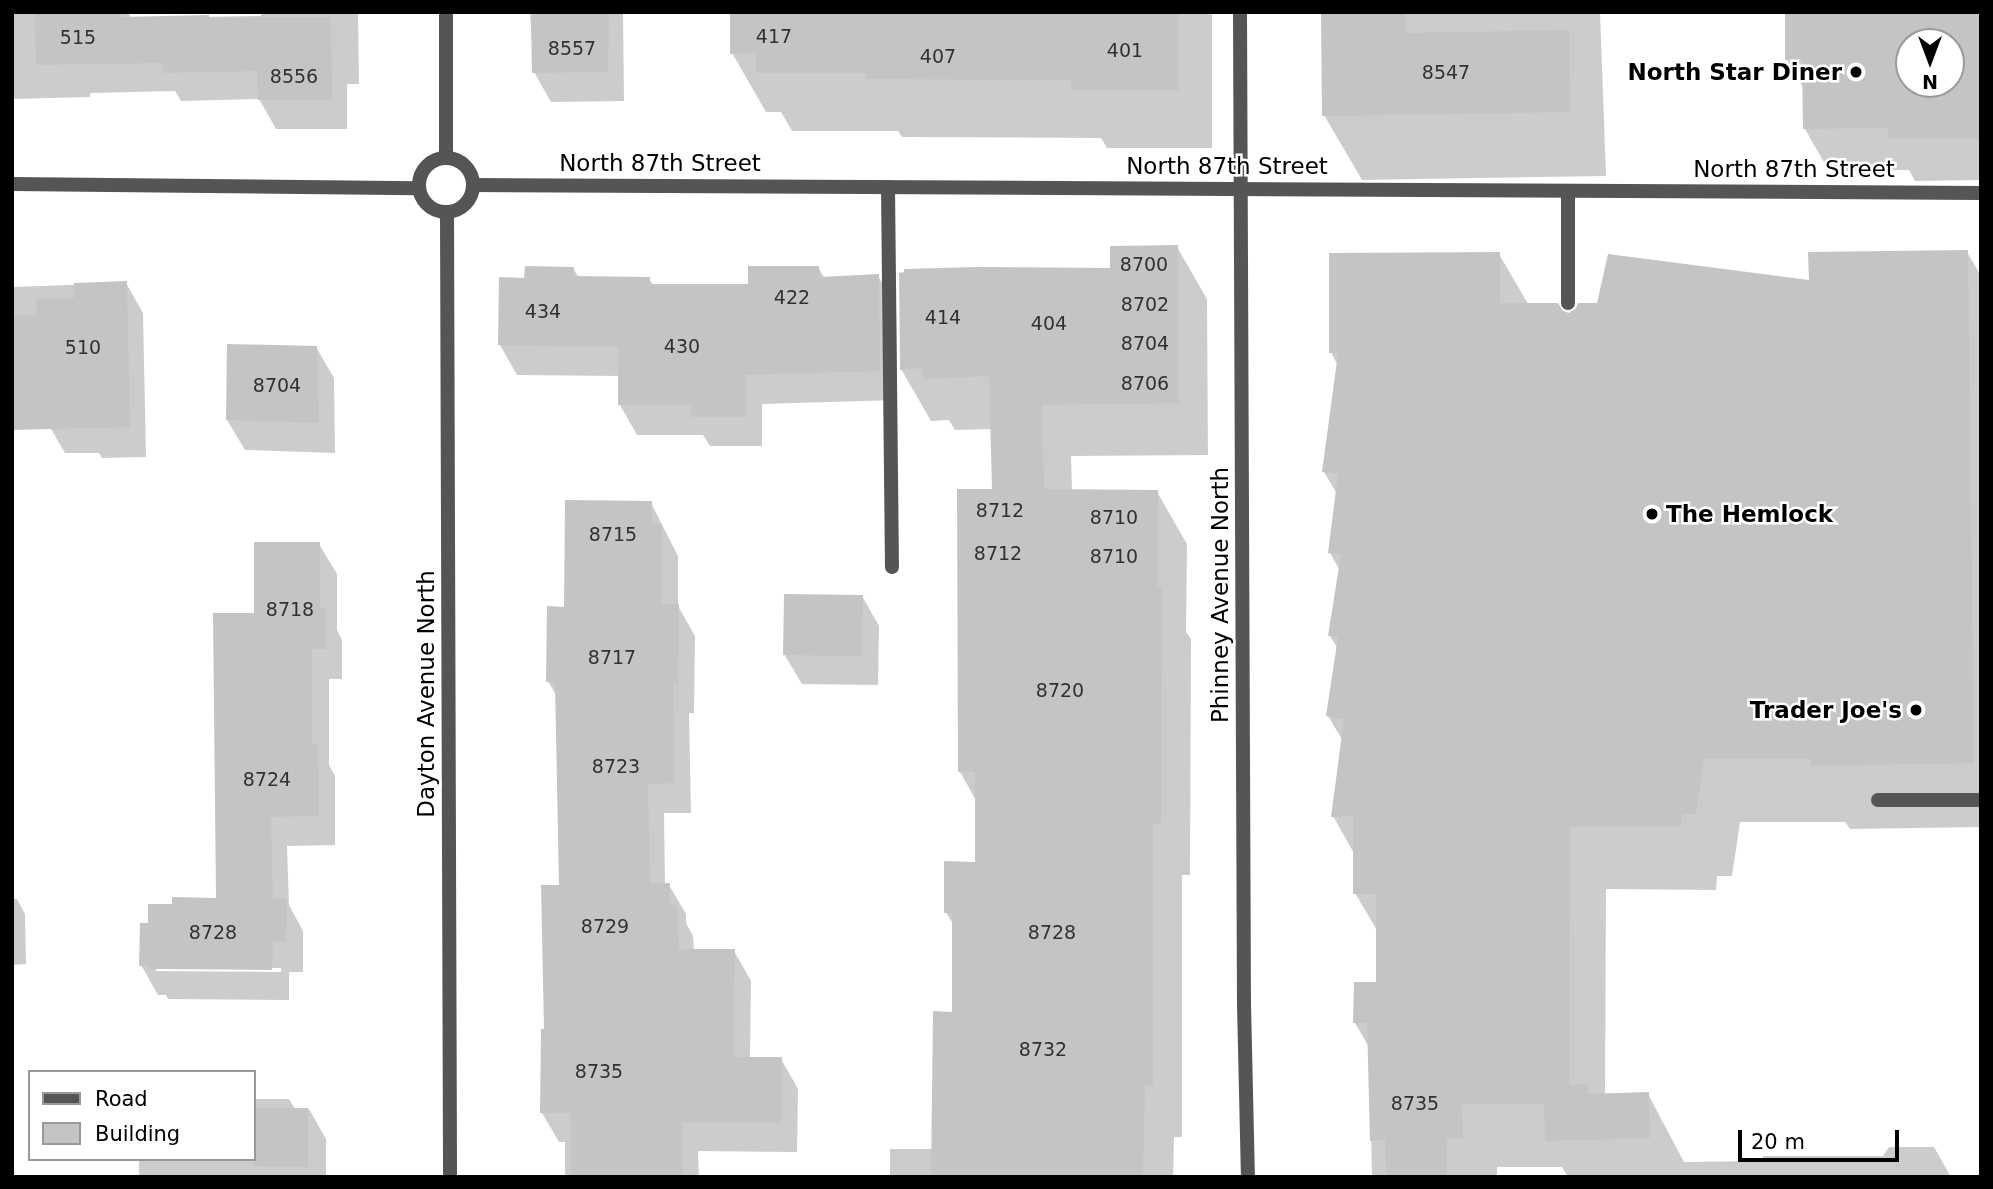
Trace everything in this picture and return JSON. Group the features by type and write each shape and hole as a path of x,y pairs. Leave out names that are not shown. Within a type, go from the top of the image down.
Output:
{"street":[{"path":"446,12 446,158"},
{"name":"Phinney Avenue North","path":"1240,12 1244,1004 1248,1177"},
{"path":"446,158 467,167 473,185 467,202 447,212 428,205 419,188 425,167 432,161 446,158"},
{"path":"12,184 419,188"},
{"name":"North 87th Street","path":"473,185 1981,193"},
{"path":"888,187 892,567"},
{"path":"1568,191 1568,303"},
{"name":"Dayton Avenue North","path":"447,212 450,1177"},
{"path":"1878,800 1981,800"}],"building":[{"path":"35,12 121,12 121,17 331,17 332,100 258,100 257,71 163,73 163,63 36,65"},
{"path":"534,12 609,12 608,72 532,73 531,16"},
{"path":"730,12 1179,12 1179,90 1071,90 1071,80 866,79 866,73 756,73 756,53 730,54"},
{"path":"1321,12 1405,12 1406,33 1569,30 1570,112 1322,116"},
{"name":"North Star Diner","path":"1785,12 1979,12 1981,138 1888,139 1888,128 1803,129 1802,59 1785,60"},
{"path":"1178,245 1179,403 1042,405 1044,489 1158,490 1157,586 1162,586 1161,824 1153,824 1153,1086 1145,1086 1143,1177 931,1177 933,1011 952,1012 952,913 944,913 944,861 975,862 975,772 958,772 957,489 992,489 989,376 923,379 923,368 900,370 899,273 904,272 904,269 977,267 1110,268 1110,246"},
{"name":"The Hemlock","path":"1968,250 1974,763 1811,766 1811,759 1704,759 1696,814 1682,814 1680,827 1570,827 1569,1085 1588,1084 1588,1094 1649,1092 1650,1138 1545,1141 1544,1104 1462,1104 1463,1138 1447,1139 1447,1177 1386,1177 1385,1140 1370,1141 1367,1023 1353,1023 1354,982 1376,982 1376,894 1353,894 1353,816 1331,817 1344,719 1326,716 1338,637 1328,636 1341,554 1328,553 1338,474 1322,472 1338,353 1329,353 1329,253 1500,252 1500,303 1558,303 1563,311 1569,313 1578,303 1597,303 1608,254 1809,280 1808,252"},
{"path":"525,266 574,267 574,276 650,277 650,284 748,284 748,266 819,266 820,277 879,274 880,371 746,375 746,417 691,417 691,405 618,405 618,347 498,345 499,277 524,278"},
{"path":"127,281 130,427 12,430 12,315 37,315 36,299 74,298 74,283"},
{"path":"227,344 317,346 319,423 226,420"},
{"path":"565,500 652,501 652,524 662,524 662,604 679,604 678,684 673,683 675,783 648,784 650,883 670,883 670,905 677,905 679,949 735,949 733,1057 782,1057 781,1123 682,1122 683,1177 571,1177 571,1113 540,1113 541,1029 544,1029 541,885 559,885 555,682 546,682 547,606 564,607"},
{"path":"254,542 320,542 320,608 326,608 326,649 312,649 312,744 318,744 319,816 271,817 273,899 287,899 286,942 273,942 272,970 149,969 149,966 139,966 140,923 148,923 148,904 172,904 172,897 216,898 213,613 254,613"},
{"path":"784,594 863,595 861,656 783,655"},
{"path":"256,1108 308,1108 308,1167 254,1166"}],"place":[{"name":"North Star Diner","path":"1856,72"},
{"name":"The Hemlock","path":"1652,514"},
{"name":"Trader Joe's","path":"1916,710"}]}
